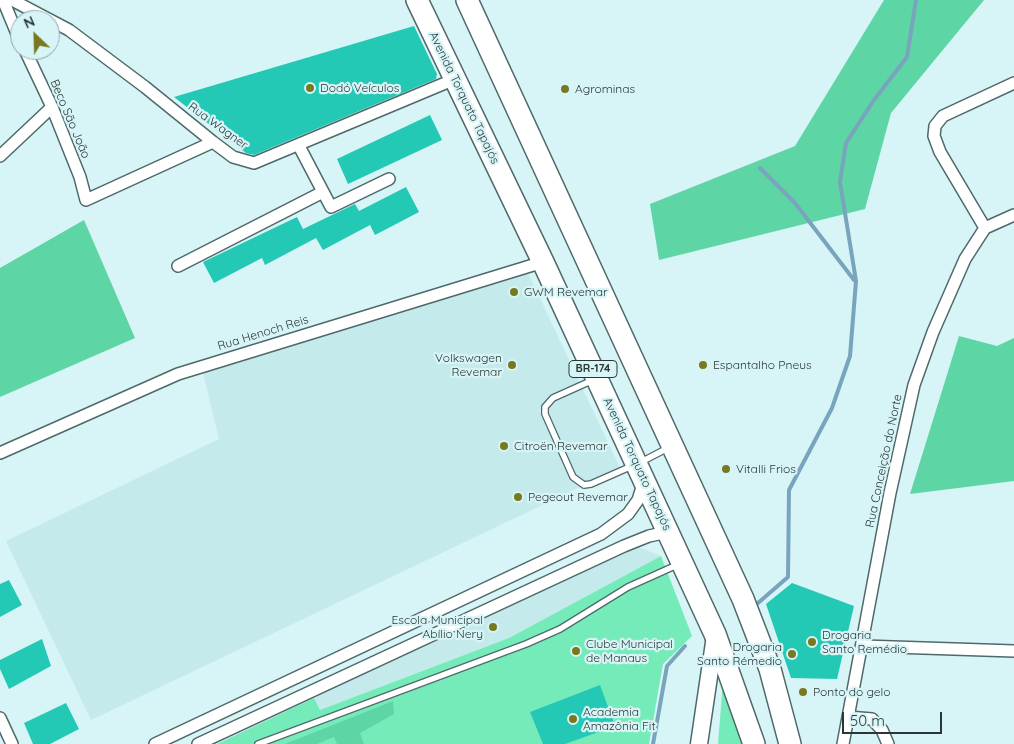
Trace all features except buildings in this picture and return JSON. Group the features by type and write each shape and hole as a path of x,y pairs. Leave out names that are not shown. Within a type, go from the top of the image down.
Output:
{"highway":[{"name":"Avenida Torquato Tapajós","path":"417,0 544,262 715,634 754,744"},
{"name":"BR-174","path":"468,0 750,617 770,669 790,744"}],"street":[{"path":"3,0 10,17"},
{"name":"Rua Wagner","path":"12,0 69,30 233,157 254,163 299,146 455,79"},
{"name":"Beco São João","path":"30,60 52,107 80,177 86,200 213,142"},
{"path":"1014,83 943,116 935,126 934,136 940,152 985,228 1014,215"},
{"path":"0,156 52,107"},
{"path":"299,146 331,207 389,180"},
{"path":"178,266 323,192"},
{"name":"Rua Conceição do Norte","path":"843,744 863,646 890,493 914,385 933,332 965,259 985,228"},
{"name":"Rua Henoch Reis","path":"0,453 178,374 544,262"},
{"path":"155,744 615,526 628,514 638,500 641,471"},
{"path":"198,744 624,546 668,532"},
{"path":"521,572 530,590"},
{"path":"699,744 715,634"},
{"path":"378,639 387,656"},
{"path":"863,646 1014,651"},
{"path":"232,708 240,725"},
{"path":"848,717 872,719 882,730 888,744"},
{"path":"0,718 12,744"}],"lane":[{"path":"597,378 552,398 545,407 545,414 573,478 584,484 592,484 641,471 673,446"},
{"path":"258,744 526,644 560,629 628,587 682,563"}],"shaded area":[{"path":"528,273 620,468 91,720 6,541 219,439 203,373 319,335"},
{"name":"Escola Municipal Abílio Nery","path":"628,543 661,556 509,638 320,710 314,698"}],"green space":[{"path":"884,0 984,0 891,113 865,209 659,260 650,204 795,146"},
{"path":"84,220 135,338 0,397 0,268"},
{"path":"959,336 997,346 1014,338 1014,481 910,494"},
{"name":"Clube Municipal de Manaus","path":"661,556 692,636 663,664 649,744 217,744 314,698 320,710 509,638"},
{"path":"723,681 744,744 718,744"},
{"path":"393,701 394,714 360,733 364,744 337,744 334,737 317,744 285,744"}],"waterway":[{"path":"758,603 788,577 789,490 832,408 850,356 856,281 840,182 846,143 874,100 907,57 916,0"},
{"path":"760,168 795,203 854,280"},
{"path":"653,744 667,666 685,646"}],"place":[{"name":"Dodó Veículos","path":"310,88"},
{"name":"Agrominas","path":"565,89"},
{"name":"GWM Revemar","path":"514,292"},
{"name":"Volkswagen Revemar","path":"512,365"},
{"name":"Espantalho Pneus","path":"703,365"},
{"name":"Citroën Revemar","path":"504,446"},
{"name":"Vitalli Frios","path":"726,469"},
{"name":"Pegeout Revemar","path":"518,497"},
{"name":"Escola Municipal Abílio Nery","path":"493,627"},
{"name":"Drogaria Santo Remédio","path":"812,642"},
{"name":"Clube Municipal de Manaus","path":"576,651"},
{"name":"Drogaria Santo Rémedio","path":"792,654"},
{"name":"Ponto do gelo","path":"803,692"},
{"name":"Academia Amazônia Fit","path":"573,719"}]}
